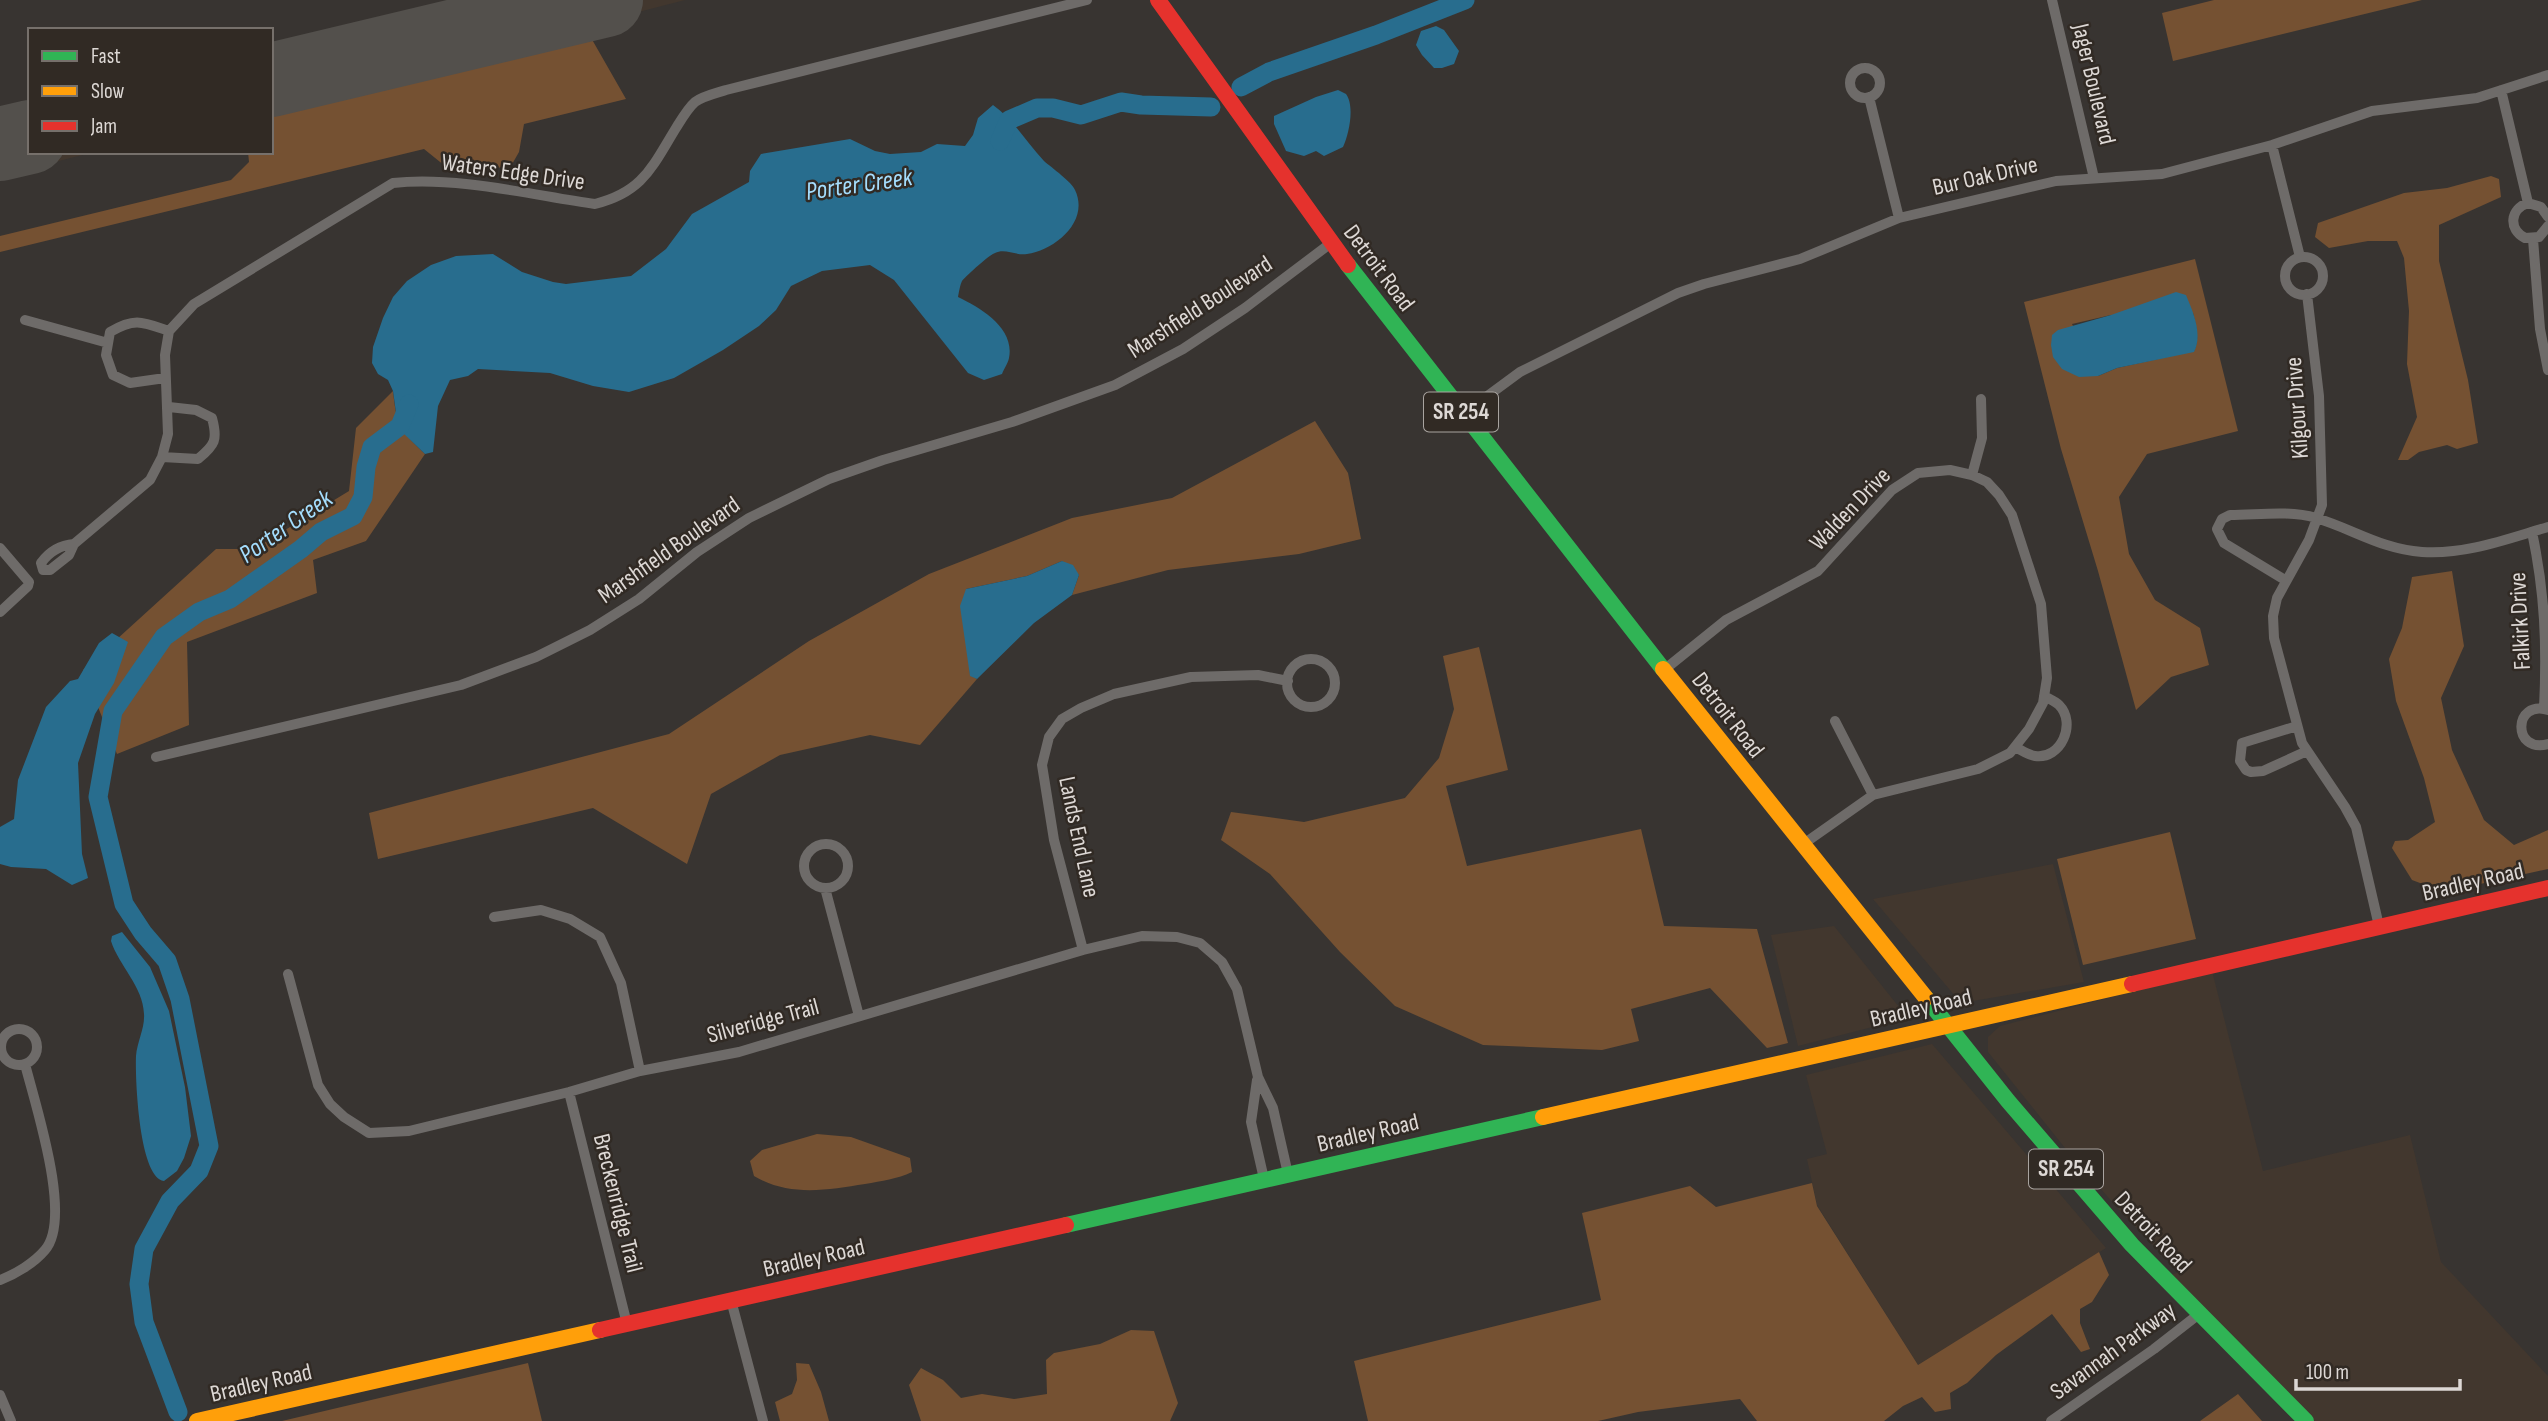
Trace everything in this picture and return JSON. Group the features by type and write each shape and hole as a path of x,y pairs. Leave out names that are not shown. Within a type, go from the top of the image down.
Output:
{"street":[{"name":"Waters Edge Drive","path":"169,331 194,304 393,183 419,180 595,204 617,199 635,188 649,172 696,101 726,90 1087,0"},
{"name":"Detroit Road","path":"1158,0 1331,243 1664,670 1947,1026 2132,1245 2306,1421"},
{"name":"Jager Boulevard","path":"2052,0 2094,178"},
{"name":"Bur Oak Drive","path":"1463,414 1520,372 1678,293 1793,261 1899,218 2047,183 2162,174 2272,145 2372,111 2469,99 2548,75"},
{"path":"2501,90 2528,203"},
{"path":"1870,97 1899,218"},
{"path":"2272,145 2300,257"},
{"path":"2548,217 2541,207 2528,203 2514,214 2513,225 2519,235 2532,239 2543,234 2548,226"},
{"path":"2532,239 2540,330 2548,370"},
{"name":"Marshfield Boulevard","path":"156,757 461,685 536,657 590,631 639,599 697,552 749,518 829,479 883,460 1013,422 1115,385 1183,349 1235,315 1331,243"},
{"path":"2300,257 2313,259 2323,274 2319,286 2307,294 2292,290 2286,280 2290,263 2300,257"},
{"name":"Kilgour Drive","path":"2307,294 2319,396 2322,497 2319,519 2285,580 2274,607 2273,627 2297,726 2307,751 2346,807 2356,827 2379,926"},
{"path":"25,320 108,343"},
{"path":"74,544 150,480 162,457 168,434 165,355 169,331 144,322 128,321 110,332 106,355 113,375 130,383 165,378"},
{"path":"1802,845 1873,795 1978,769 2010,753 2029,729 2043,703 2047,678 2041,604 2012,515 1987,482 1972,475 1982,438 1981,399"},
{"path":"162,457 198,459 212,447 216,433 212,418 196,410 169,407"},
{"name":"Walden Drive","path":"1664,670 1726,620 1818,571 1892,490 1918,473 1950,470 1972,475"},
{"path":"2285,580 2224,543 2218,534 2218,524 2230,515 2294,514 2319,519 2377,544 2420,552 2463,550 2548,527"},
{"name":"Falkirk Drive","path":"2532,531 2543,593 2546,709 2538,708 2527,713 2523,718 2521,730 2523,736 2532,744 2548,744"},
{"path":"0,548 29,582 0,612"},
{"path":"1317,660 1330,668 1335,684 1330,698 1318,706 1310,707 1296,701 1288,688 1288,681 1294,666 1301,662 1317,660"},
{"name":"Lands End Lane","path":"1083,950 1054,839 1042,765 1049,737 1062,719 1080,708 1114,694 1191,677 1258,675 1288,681"},
{"path":"2015,747 2033,756 2041,756 2053,753 2063,739 2067,721 2064,712 2058,704 2044,696"},
{"path":"1835,721 1873,795"},
{"path":"2297,726 2242,743 2240,761 2246,770 2257,772 2307,751"},
{"path":"825,843 844,852 849,866 844,880 825,888 811,882 804,869 807,854 825,843"},
{"path":"825,888 859,1016"},
{"name":"Bradley Road","path":"197,1421 2548,888"},
{"path":"494,917 541,910 570,919 600,937 621,983 640,1070"},
{"name":"Silveridge Trail","path":"288,974 318,1086 330,1104 344,1117 369,1133 410,1130 569,1092 640,1070 739,1052 1083,950 1142,936 1177,937 1200,943 1222,962 1237,989 1258,1077 1273,1108 1288,1174"},
{"path":"0,1280 15,1275 47,1249 57,1215 52,1176 25,1064"},
{"name":"Silveridge Trail","path":"1258,1077 1251,1122 1264,1179"},
{"name":"Breckenridge Trail","path":"569,1092 627,1324"},
{"path":"731,1300 763,1421"},
{"name":"Savannah Parkway","path":"2051,1421 2199,1314"},
{"path":"0,1395 11,1421"}],"shaded area":[{"path":"449,0 685,0 273,106 273,43"},
{"path":"2214,0 2422,0 2173,61 2162,13"},
{"path":"590,36 626,99 524,124 519,152 511,166 471,171 450,170 424,149 0,252 0,236 231,180 249,162 248,154 273,154 273,113"},
{"path":"28,103 28,154 86,154 0,176 0,110"},
{"path":"2491,176 2499,179 2501,197 2439,225 2439,261 2468,380 2478,443 2457,449 2447,445 2419,452 2408,460 2398,460 2417,417 2407,364 2409,311 2404,258 2397,241 2368,241 2329,248 2315,237 2318,223 2404,193 2447,188"},
{"path":"2195,259 2238,431 2147,454 2119,497 2129,554 2155,600 2200,628 2209,665 2171,677 2136,710 2061,449 2024,302","holes":["2193,313 2197,337 2194,351 2117,368 2098,376 2072,324 2111,315"]},
{"path":"393,391 401,427 425,454 366,541 313,560 317,593 187,642 189,725 117,754 83,670 216,549 254,549 349,491 356,428"},
{"path":"1315,421 1348,473 1361,539 1299,554 1168,570 1072,595 1079,575 1062,561 1027,576 966,589 970,675 977,679 920,745 870,735 780,755 711,794 687,864 593,808 378,859 369,813 669,734 809,641 929,574 1072,518 1172,498"},
{"path":"2452,571 2464,646 2441,698 2452,750 2484,820 2514,845 2548,830 2548,869 2444,892 2412,880 2392,848 2395,841 2408,840 2435,822 2424,778 2396,701 2389,659 2402,628 2412,577"},
{"path":"1479,647 1508,770 1446,786 1467,866 1641,829 1664,926 1757,929 1788,1043 1767,1048 1710,988 1631,1009 1639,1041 1602,1050 1483,1045 1395,1006 1340,952 1270,874 1221,840 1231,812 1304,822 1405,798 1439,758 1454,709 1443,656"},
{"path":"2170,832 2196,939 2083,965 2057,859"},
{"path":"2053,864 2084,982 1961,1003 1873,899"},
{"path":"1834,926 1899,1007 1896,1021 1798,1046 1771,935"},
{"path":"2212,971 2263,1171 2410,1135 2441,1262 2548,1376 2548,1421 2315,1421 2171,1275 2179,1272 2069,1153 1988,1052 1988,1037 2000,1026"},
{"path":"1932,1044 2106,1248 1918,1365 1817,1205 1807,1159 1827,1154 1806,1075"},
{"path":"817,1134 851,1137 910,1158 912,1172 877,1182 808,1190 781,1187 754,1176 750,1161 762,1150"},
{"path":"1812,1183 1817,1206 1918,1365 2099,1252 2109,1275 2092,1302 2080,1309 2080,1323 2090,1349 2081,1352 2052,1314 1996,1355 1967,1383 1950,1393 1951,1409 1935,1412 1922,1397 1903,1406 1884,1421 1757,1421 1740,1399 1638,1412 1598,1421 1368,1421 1354,1361 1601,1300 1582,1213 1690,1186 1716,1207"},
{"path":"1131,1330 1154,1331 1178,1403 1170,1421 921,1421 909,1385 921,1368 943,1380 961,1398 982,1394 1014,1399 1047,1394 1046,1360 1054,1353 1100,1344"},
{"path":"528,1363 542,1421 282,1421"},
{"path":"796,1363 809,1364 829,1421 780,1421 775,1402 792,1394 797,1380"},
{"path":"2238,1394 2262,1421 2200,1421"}],"water":[{"path":"1436,26 1444,30 1459,51 1454,64 1442,68 1434,68 1416,45 1421,31"},
{"path":"1338,90 1349,99 1351,113 1343,147 1324,156 1316,151 1304,156 1286,151 1274,124 1274,116"},
{"path":"993,105 1014,124 1044,161 1070,183 1078,201 1078,213 1074,223 1048,247 1027,254 1003,251 995,253 962,281 958,297 986,313 1002,328 1007,337 1009,358 1002,374 984,380 968,373 894,280 870,265 822,271 791,286 776,310 759,326 674,378 629,392 593,386 550,373 478,369 468,376 450,380 438,406 433,452 425,454 402,432 397,420 393,391 388,380 378,374 372,363 373,347 393,297 407,281 431,265 456,256 493,254 522,272 553,282 566,284 631,276 666,249 692,214 749,182 750,171 761,154 850,139 875,151 890,154 921,152 937,144 965,146 973,135 978,118"},
{"path":"2176,292 2186,295 2194,316 2198,338 2194,352 2117,368 2098,376 2079,377 2062,369 2053,357 2052,335 2058,330"},
{"path":"1062,561 1073,565 1079,575 1072,595 1034,623 977,679 970,676 960,606 966,589 1027,576"},
{"path":"112,633 128,642 114,683 95,714 78,763 82,854 88,878 72,885 46,869 0,864 0,827 14,819 18,780 46,707 70,681 78,679 99,643"},
{"path":"122,932 150,967 169,1011 185,1087 191,1136 177,1171 164,1181 156,1176 149,1163 140,1126 136,1056 144,1014 140,994 111,941 112,936"}],"waterway":[{"name":"Porter Creek","path":"1241,87 1269,72 1376,35 1465,0"},
{"name":"Porter Creek","path":"1000,141 1009,120 1037,108 1053,108 1081,115 1121,102 1211,107"},
{"name":"Porter Creek","path":"178,1412 144,1322 139,1284 144,1249 170,1201 199,1171 209,1146 180,999 167,961 143,933 124,904 98,797 113,711 164,637 199,612 230,599 321,532 353,516 363,497 366,467 372,447 400,426 409,404"}],"runway":[{"path":"273,80 606,0"},
{"path":"0,144 28,137"}],"traffic: fast":[{"path":"1348,265 1663,669"},
{"path":"1926,998 2008,1101 2132,1245 2306,1421"},
{"path":"1066,1225 1543,1117"}],"traffic: slow":[{"path":"1663,669 1926,998"},
{"path":"1543,1117 2132,984"},
{"path":"197,1421 600,1330"}],"traffic: jam":[{"path":"1158,0 1348,265"},
{"path":"2132,984 2548,888"},
{"path":"600,1330 1066,1225"}]}
